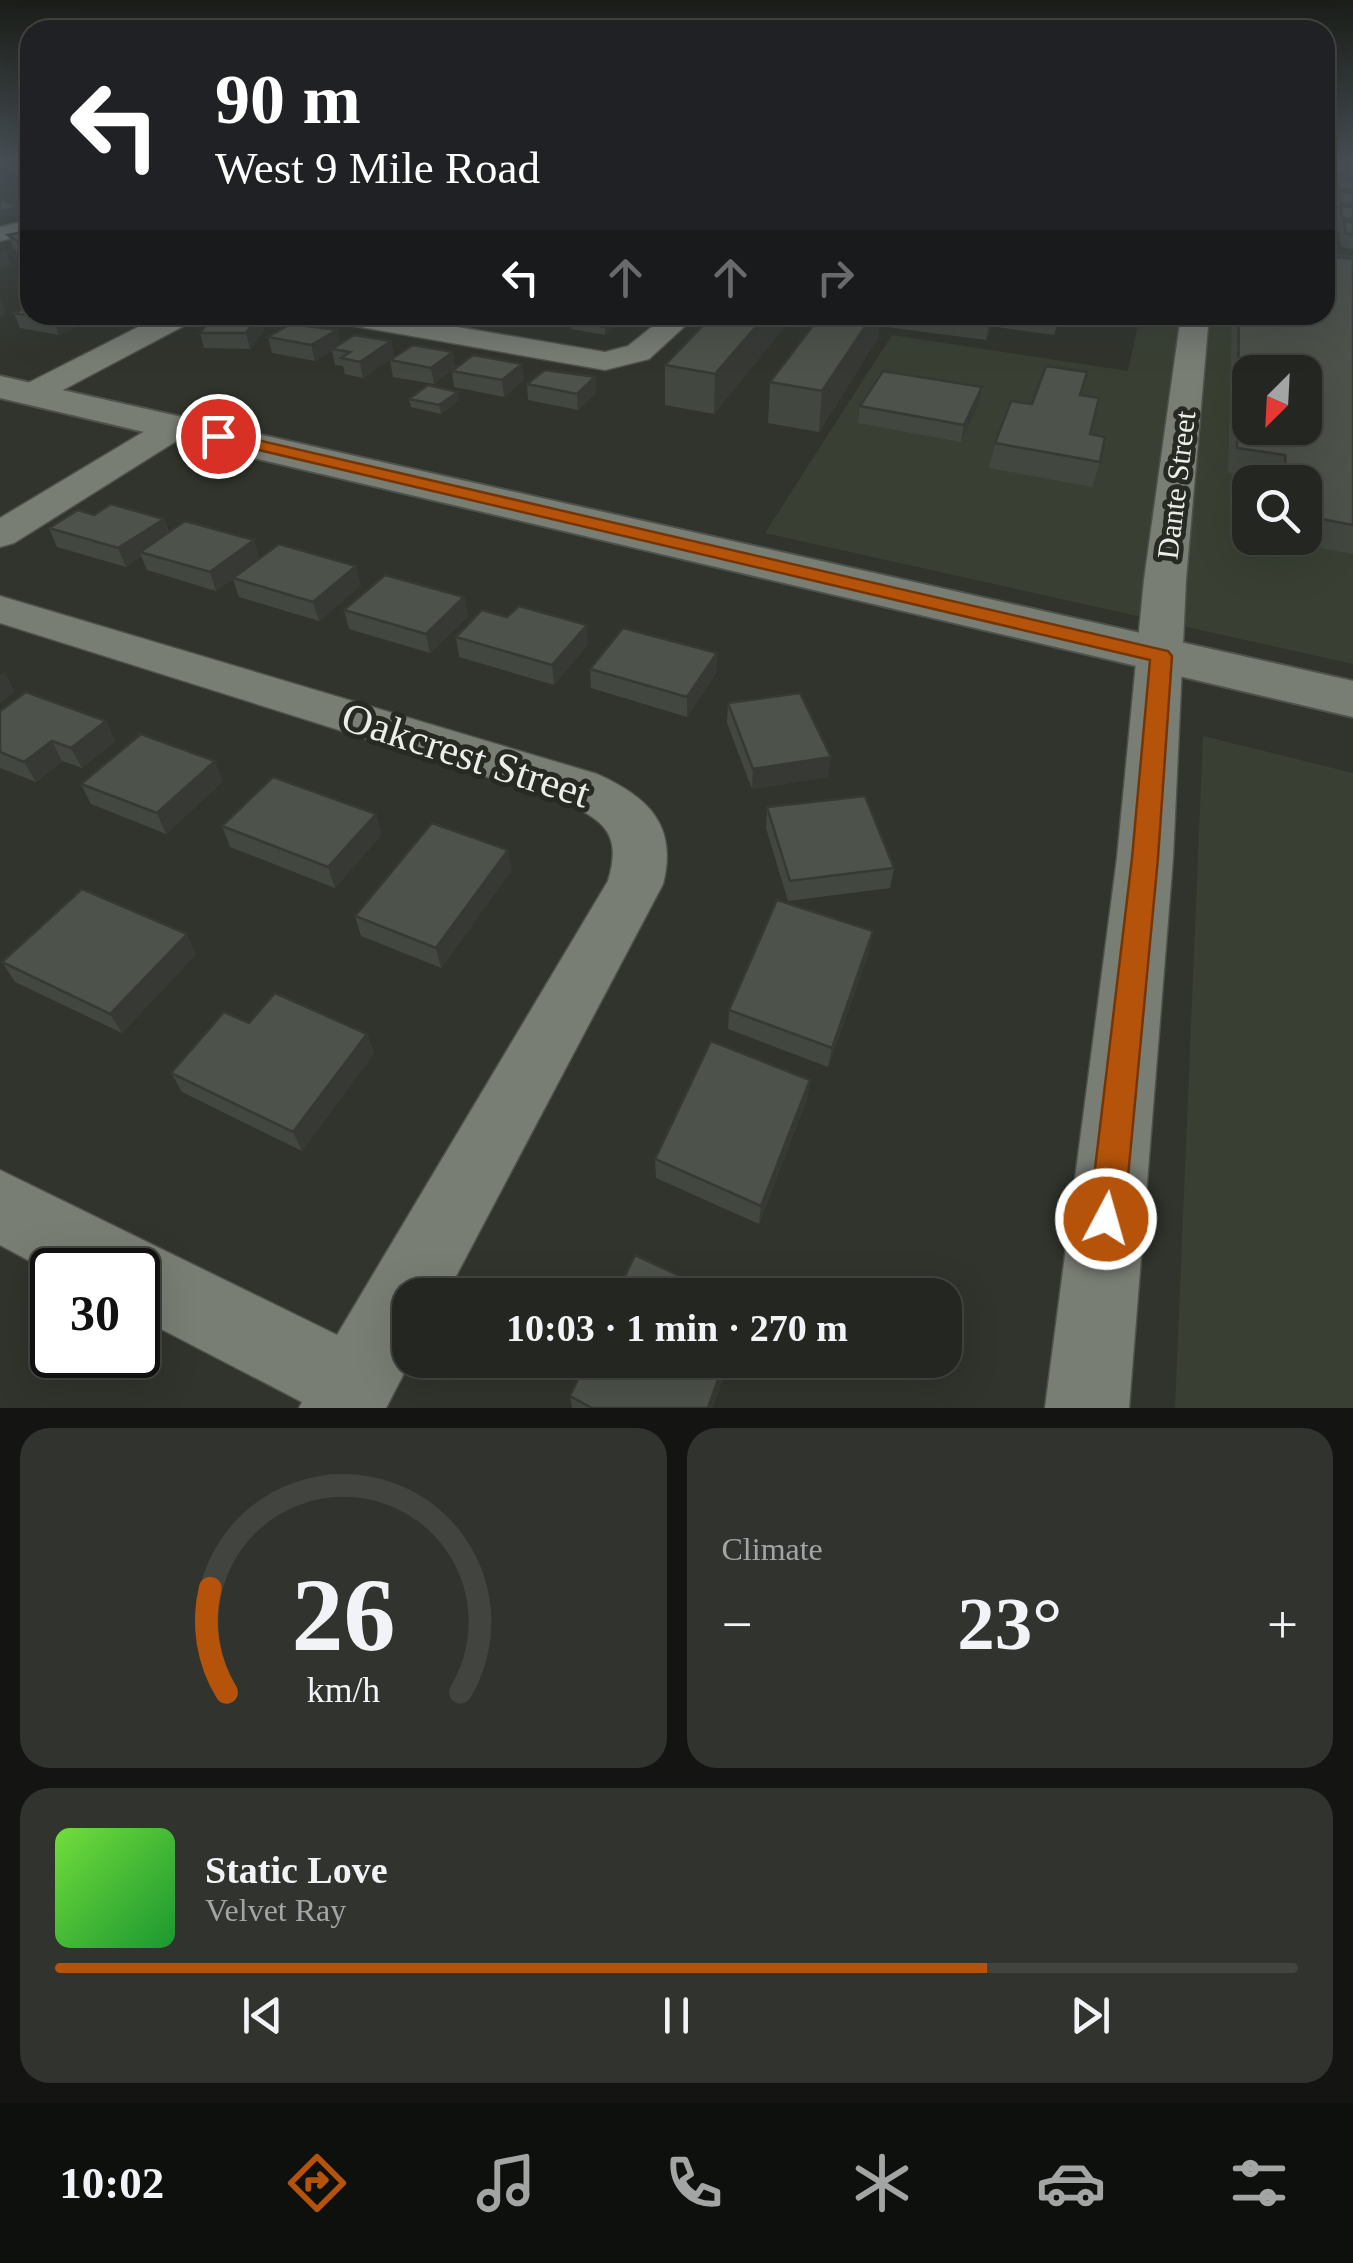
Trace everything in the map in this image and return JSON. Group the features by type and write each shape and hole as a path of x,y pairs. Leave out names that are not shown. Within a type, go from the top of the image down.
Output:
{"main road":[{"path":"15,390 1353,699"}],"street":[{"path":"15,390 161,325"},
{"path":"395,325 593,360 622,361 644,352 672,325"},
{"name":"Dante Street","path":"1087,1408 1145,858 1164,580 1194,325"},
{"path":"0,535 177,426"},
{"name":"Oakcrest Street","path":"0,608 578,786 605,798 638,830 642,863 635,884 348,1396"},
{"path":"0,1206 83,1248"},
{"path":"160,1288 280,1351 348,1396"}],"shaded area":[{"path":"1335,254 1353,256 1353,664 765,533 892,335 1128,371 1138,325 1335,325"},
{"path":"1203,736 1353,773 1353,1408 1175,1408"}],"building":[{"path":"20,232 20,243 8,235"},
{"path":"1335,257 1353,259 1353,525 1322,519 1322,465 1286,465 1285,455 1237,445 1322,445 1322,355 1238,355 1239,325 1335,325"},
{"path":"207,325 252,325 246,333 200,333"},
{"path":"288,325 337,330 311,345 268,337"},
{"path":"703,325 757,325 715,374 665,365"},
{"path":"813,325 866,325 822,391 770,382"},
{"path":"354,335 391,341 360,362 341,358 350,352 332,349"},
{"path":"413,345 453,352 431,368 390,360"},
{"path":"473,355 522,364 502,380 452,371"},
{"path":"1046,366 1087,372 1080,395 1099,398 1090,434 1105,437 1100,462 995,443 1011,401 1032,404"},
{"path":"545,370 595,377 577,394 527,384"},
{"path":"883,371 982,387 964,425 860,406"},
{"path":"428,385 458,392 439,405 409,399"},
{"path":"111,504 164,519 118,548 49,528 78,510 94,515"},
{"path":"185,521 254,540 210,572 140,552"},
{"path":"279,544 356,566 313,602 233,578"},
{"path":"385,575 464,597 426,634 344,610"},
{"path":"519,606 587,625 552,665 456,637 482,610 507,617"},
{"path":"623,628 717,653 687,697 590,669"},
{"path":"26,692 106,721 71,748 52,741 24,762 0,752 0,711"},
{"path":"800,693 831,757 753,769 728,703"},
{"path":"141,734 215,761 157,813 81,784"},
{"path":"273,777 376,814 328,867 222,826"},
{"path":"865,796 894,868 790,881 767,807"},
{"path":"432,823 508,850 436,948 355,916"},
{"path":"82,889 187,934 110,1014 2,962"},
{"path":"777,900 873,931 832,1048 729,1010"},
{"path":"275,993 367,1034 293,1132 171,1073 224,1012 249,1023"},
{"path":"711,1041 810,1080 761,1206 655,1159"},
{"path":"635,1255 684,1278 624,1278"},
{"path":"578,1378 719,1378 708,1408 592,1408 570,1396"}],"route":[{"path":"218,436 1161,656 1145,858 1106,1219"}]}
